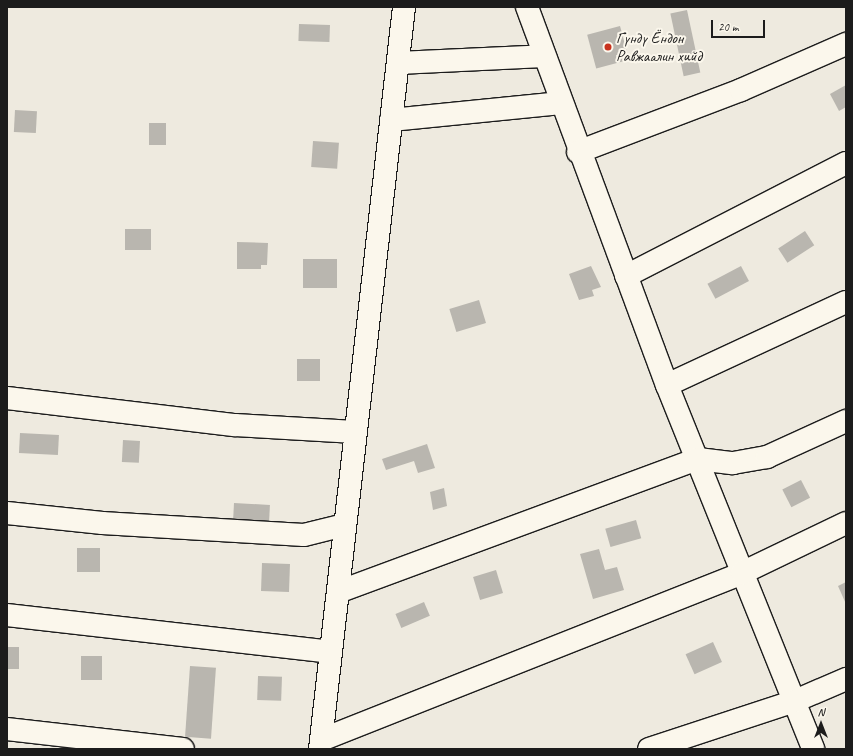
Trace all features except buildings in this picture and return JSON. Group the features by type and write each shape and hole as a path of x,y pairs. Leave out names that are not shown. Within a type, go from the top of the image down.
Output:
{"street":[{"path":"404,7 320,744 742,573 846,523"},
{"path":"527,7 578,152 667,385 698,459 813,749"},
{"path":"578,152 741,90 846,44"},
{"path":"398,63 544,56"},
{"path":"391,120 561,103"},
{"path":"626,276 846,163"},
{"path":"667,385 846,302"},
{"path":"7,398 235,425 355,432"},
{"path":"338,592 698,459 733,463 767,457 846,421"},
{"path":"7,513 102,523 304,535 344,525"},
{"path":"7,615 330,652"},
{"path":"649,749 795,701 846,679"},
{"path":"7,729 183,749"}],"place":[{"name":"Гүндү Ёндон Равжаалин хийд","path":"608,47"}]}
